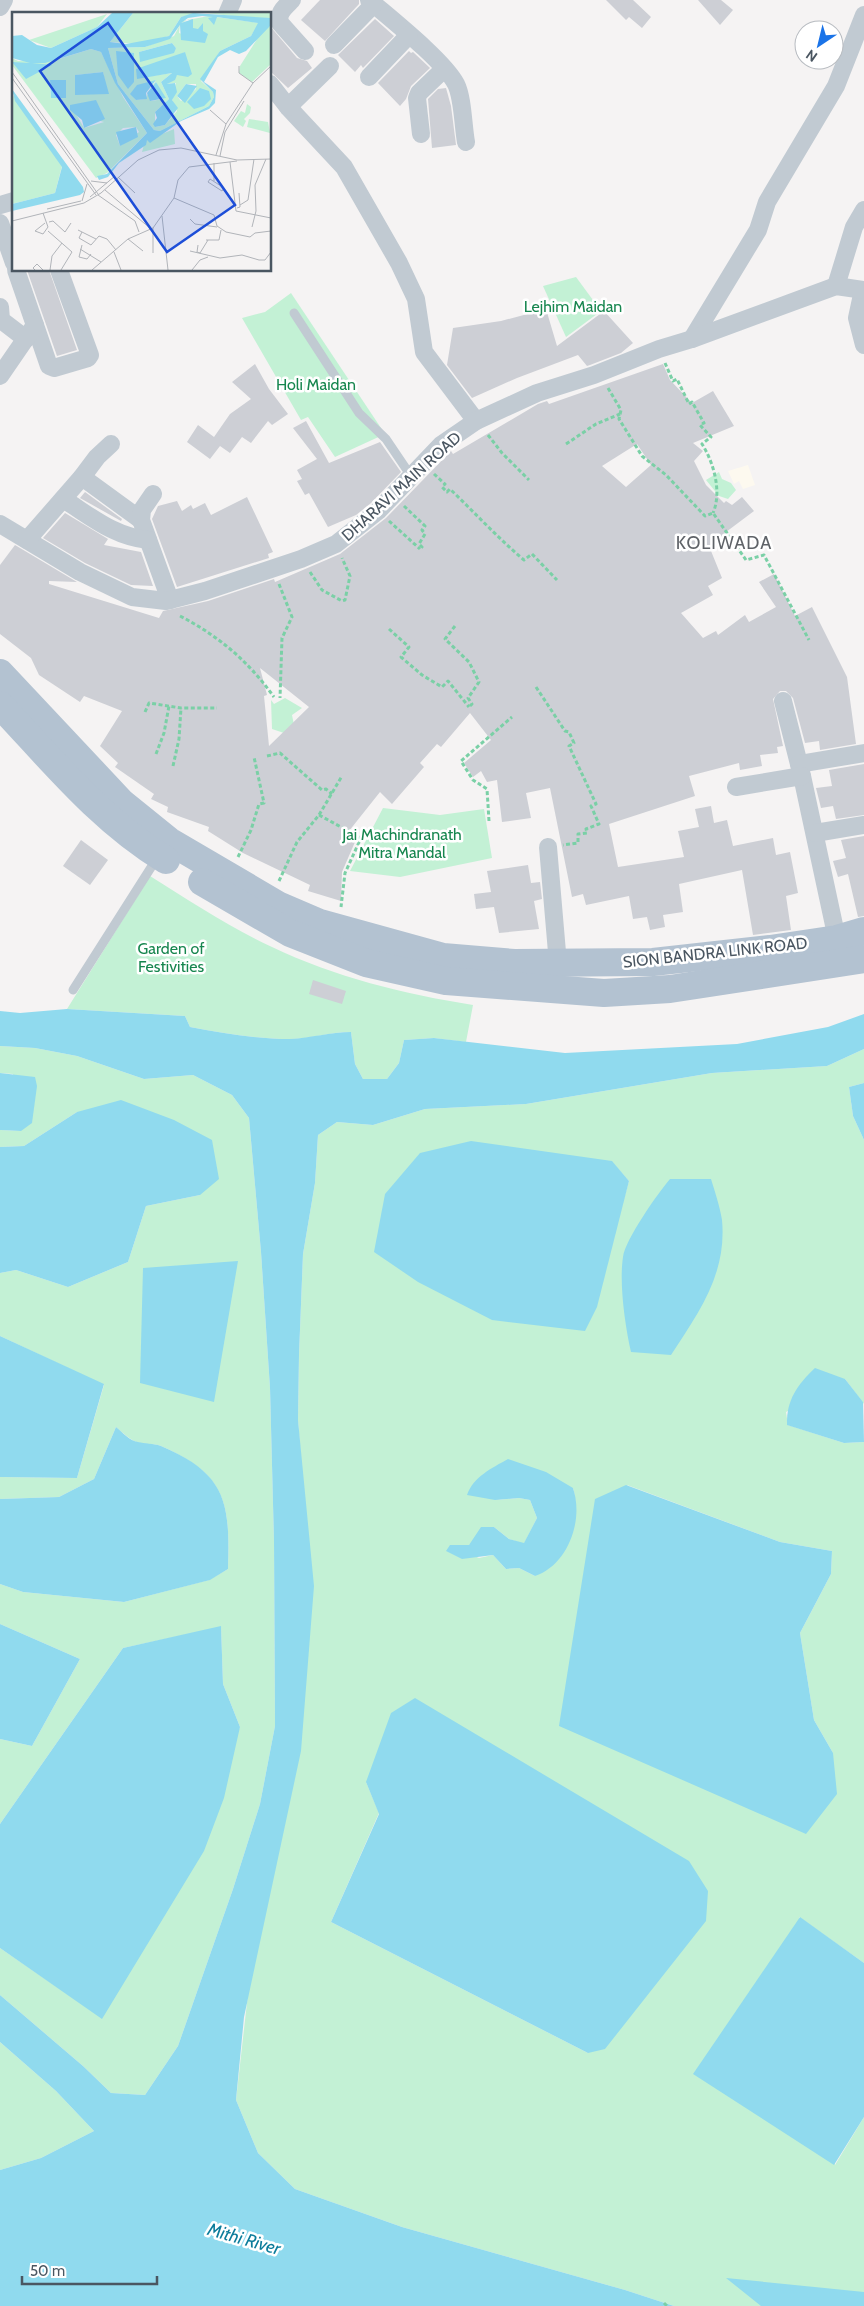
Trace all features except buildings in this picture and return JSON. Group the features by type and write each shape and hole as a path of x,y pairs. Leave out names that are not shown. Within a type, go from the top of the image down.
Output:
{"main road":[{"name":"SION BANDRA LINK ROAD","path":"0,673 122,803 170,841 278,905 442,969 519,988 604,993 670,989 772,961 864,931"},
{"name":"SION BANDRA LINK ROAD","path":"0,705 73,784 112,821 158,855 239,906 290,933 366,963 442,969 514,963 558,964 864,959"}],"street":[{"path":"0,7 4,0"},
{"path":"228,12 233,0"},
{"path":"292,0 281,11 278,18 280,23 305,51"},
{"path":"334,45 372,2 444,69 457,89 466,142"},
{"path":"692,339 758,230 767,202 836,86 864,15"},
{"path":"369,77 409,35"},
{"path":"288,108 330,66"},
{"path":"421,134 419,93 444,69"},
{"path":"271,85 288,108 344,168 399,262 413,293 424,352 476,421"},
{"path":"836,286 854,227 864,210"},
{"path":"0,223 12,257"},
{"path":"16,271 30,332 52,368 90,356 59,271"},
{"name":"DHARAVI MAIN ROAD","path":"0,524 80,572 132,598 168,601 205,591 302,559 336,544 393,496 441,445 476,421 537,393 599,373 659,349 692,339 836,286 864,290"},
{"path":"864,290 857,318 864,345"},
{"path":"0,307 1,320 30,332"},
{"path":"0,376 30,332"},
{"path":"27,540 97,457 111,444"},
{"path":"82,477 141,520"},
{"path":"153,494 142,510 141,520 168,601"},
{"path":"63,499 114,532 129,538 148,540"},
{"path":"783,701 801,770 837,939"},
{"path":"736,787 864,753"},
{"path":"815,833 864,825"},
{"path":"548,847 558,964"}],"lane":[{"path":"294,313 359,413 417,470"},
{"path":"73,990 158,855"}],"path":[{"path":"659,349 673,381 677,379 689,404 692,402 704,422 700,425 711,437 702,444 709,456 714,477 718,502 714,513"},
{"path":"599,373 621,410 618,419 642,456 666,475 705,516 714,513"},
{"path":"566,444 596,424 620,414"},
{"path":"476,421 502,453 529,480"},
{"path":"417,470 445,484 442,487 447,492 450,490 492,528 505,544 524,560 532,554 557,580"},
{"path":"378,510 420,549 422,547 418,544 425,534 422,530 425,526 393,496"},
{"path":"714,513 746,560 764,555 809,640"},
{"path":"302,559 322,590 342,601 345,600 350,576 336,544"},
{"path":"273,568 292,617 282,638 280,698"},
{"path":"168,601 176,613 210,631 217,639 236,652 258,675 274,697"},
{"path":"389,629 409,647 401,657 422,675 442,687 448,681 469,707 472,704 468,698 479,682 469,662 445,639 455,626"},
{"path":"536,687 565,731 569,732 574,743 569,746 596,804 591,806 599,824 586,829 587,832 578,834 578,843 548,847"},
{"path":"145,712 148,703 181,708 217,708"},
{"path":"156,754 164,733 169,706"},
{"path":"173,766 179,739 181,708"},
{"path":"489,821 487,789 473,780 461,762 512,717"},
{"path":"267,756 280,753 322,790 326,789 332,794"},
{"path":"236,861 251,830 259,804 264,803 254,757"},
{"path":"277,884 297,842 320,815 342,776"},
{"path":"320,815 361,838 345,873 341,912"}],"shaded area":[{"path":"748,465 755,485 743,489 739,481 734,484 728,471"}],"green space":[{"name":"Lejhim Maidan","path":"576,277 601,311 566,337 543,286"},
{"name":"Holi Maidan","path":"291,293 385,434 335,457 308,417 301,420 242,318 265,312"},
{"path":"719,472 722,479 731,483 736,490 728,499 719,496 706,480"},
{"path":"285,698 302,708 292,715 295,730 287,734 272,729 271,700 274,704"},
{"name":"Jai Machindranath Mitra Mandal","path":"383,808 440,815 484,809 492,858 400,877 350,871"},
{"name":"Garden of Festivities","path":"150,876 240,931 296,958 345,976 396,990 473,1005 466,1042 434,1038 404,1040 399,1063 387,1079 363,1079 355,1064 351,1032 298,1039 265,1038 190,1027 185,1016 67,1009"},
{"path":"0,1046 35,1048 77,1056 144,1079 193,1075 232,1095 249,1118 261,1252 270,1388 274,1542 275,1726 260,1804 233,1889 178,2046 145,2095 111,2093 83,2066 0,1995 0,1948 102,2018 240,1727 223,1684 221,1627 123,1648 0,1824 0,1739 32,1746 80,1659 0,1624 0,1584 23,1592 124,1602 209,1580 228,1569 228,1526 220,1494 212,1480 200,1468 161,1446 134,1441 116,1427 94,1479 59,1497 0,1499 0,1477 77,1478 104,1385 0,1336 0,1273 16,1270 68,1287 128,1262 146,1206 200,1195 77,1112 24,1146 0,1147 0,1130 21,1131 13,1074 0,1073"},
{"path":"864,1049 864,1083 849,1087 853,1116 864,1140 864,1404 845,1379 786,1412 788,1425 844,1443 864,1442 864,1963 799,1917 835,2165 864,2117 864,2306 674,2306 625,2290 402,2227 295,2189 258,2153 236,2100 304,1499 298,1420 303,1254 315,1183 318,1135 337,1122 373,1125 425,1109 526,1104 712,1073 827,1066","holes":["612,1162 629,1181 611,1244","627,1485 780,1542 832,1551 831,1574 800,1633 814,1720 833,1753","573,1488 575,1500 571,1524 558,1546 535,1576 519,1568 506,1569 493,1555 479,1558 450,1545 469,1545 494,1527 509,1539 524,1544 537,1518 530,1500 519,1498 495,1500","366,1782 588,2053 331,1922 379,1813"]},
{"path":"0,2042 56,2091 94,2131 41,2158 0,2170"}],"water":[{"name":"Mithi River","path":"67,1009 185,1016 190,1027 265,1038 290,1039 351,1032 355,1064 363,1079 387,1079 399,1063 404,1040 434,1038 565,1053 737,1044 828,1027 864,1014 864,1049 827,1066 712,1073 526,1104 425,1109 373,1125 337,1122 318,1135 315,1183 303,1254 299,1355 298,1420 314,1586 301,1751 244,2017 236,2100 258,2153 295,2189 402,2227 625,2290 674,2306 0,2306 0,2170 41,2158 94,2131 56,2091 0,2042 0,1995 83,2066 111,2093 145,2095 178,2046 233,1889 260,1804 275,1726 274,1542 270,1388 261,1252 249,1118 232,1095 193,1075 144,1079 77,1056 35,1048 0,1046 0,1011 20,1013"},
{"path":"0,1073 35,1077 37,1086 32,1123 21,1131 0,1130"},
{"path":"864,1083 864,1140 853,1116 849,1087"},
{"path":"121,1100 174,1120 212,1140 219,1179 200,1195 146,1206 128,1262 68,1287 16,1270 0,1273 0,1147 24,1146 77,1112"},
{"path":"471,1141 612,1161 629,1181 597,1307 585,1331 492,1320 418,1282 374,1252 385,1194 420,1153"},
{"path":"670,1179 711,1179 722,1220 720,1258 709,1292 701,1308 671,1355 631,1352 623,1305 623,1257 625,1249 650,1205"},
{"path":"238,1261 214,1402 140,1383 143,1268"},
{"path":"0,1336 104,1384 77,1478 0,1477"},
{"path":"815,1368 845,1379 863,1402 864,1442 844,1443 787,1425 787,1416 794,1393"},
{"path":"116,1427 132,1440 161,1446 183,1457 200,1468 212,1480 220,1493 225,1508 228,1526 228,1569 210,1580 124,1602 23,1592 0,1584 0,1499 59,1497 94,1479"},
{"path":"508,1459 546,1472 573,1488 576,1501 575,1527 564,1552 547,1570 535,1576 519,1568 506,1569 493,1555 462,1559 446,1551 450,1545 469,1545 481,1527 494,1527 509,1539 524,1543 537,1518 530,1500 519,1498 495,1500 467,1495 478,1478"},
{"path":"626,1485 780,1542 832,1551 831,1574 800,1633 814,1720 833,1753 837,1794 806,1834 559,1726 595,1499"},
{"path":"0,1624 80,1659 32,1746 0,1739"},
{"path":"221,1626 223,1684 240,1727 224,1798 204,1851 102,2019 0,1948 0,1824 123,1648"},
{"path":"415,1698 689,1861 708,1891 706,1921 605,2049 588,2053 331,1922 379,1814 366,1782 391,1713"},
{"path":"800,1917 864,1963 864,2117 834,2165 693,2074"},
{"path":"726,2278 864,2292 864,2306 761,2306"}],"district":[{"name":"KOLIWADA","path":"724,543"}]}
